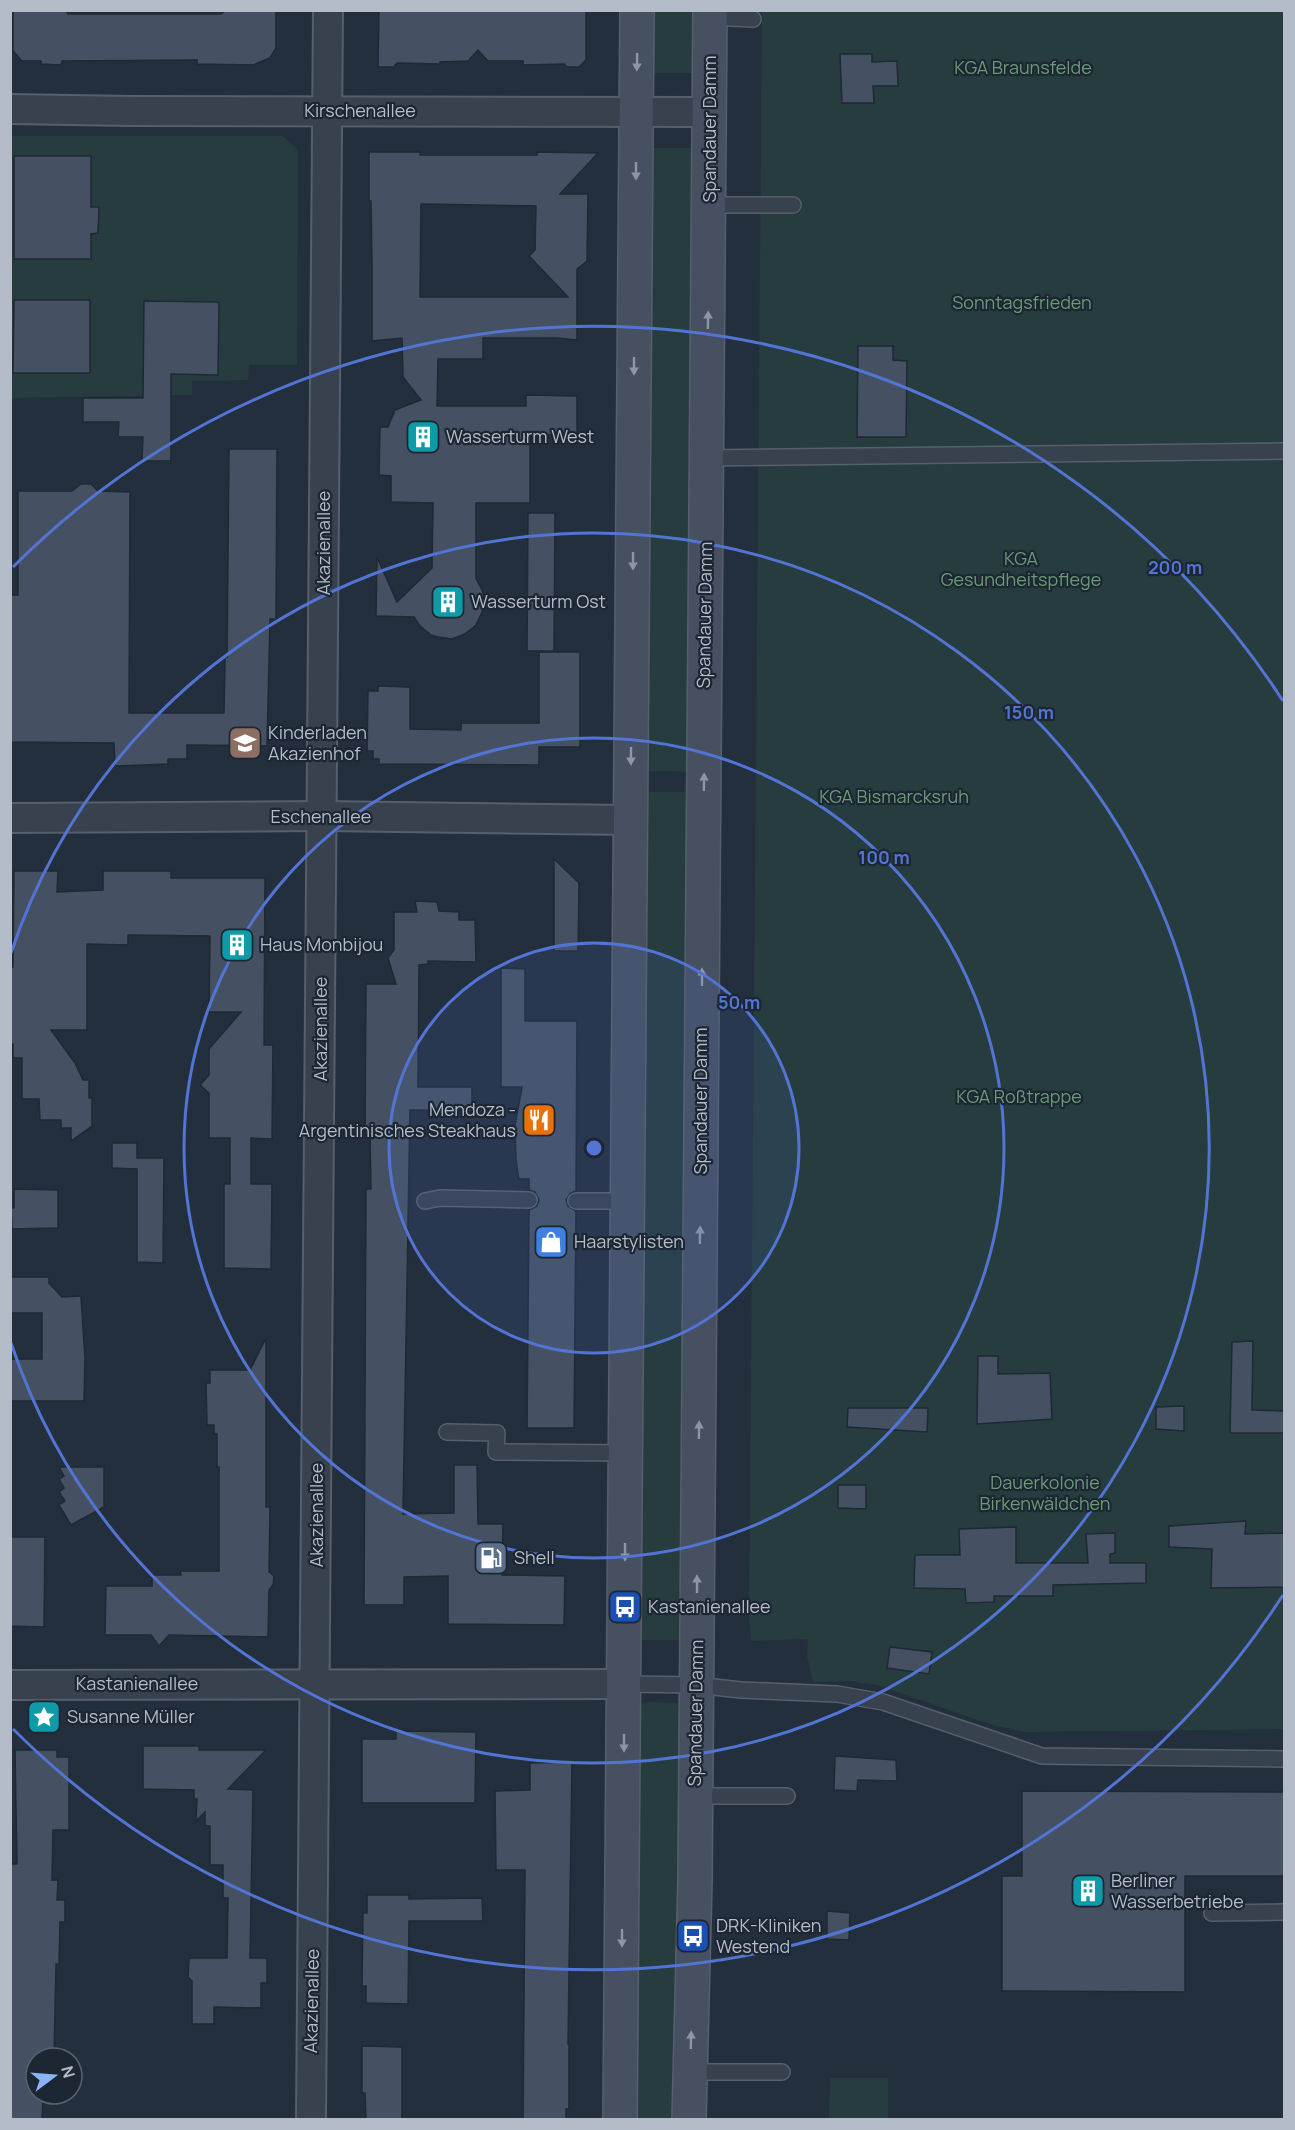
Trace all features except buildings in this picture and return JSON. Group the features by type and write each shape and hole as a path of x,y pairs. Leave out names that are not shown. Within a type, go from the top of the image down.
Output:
{"main road":[{"path":"620,2120 637,10"},
{"name":"Spandauer Damm","path":"689,2120 695,1796 710,14"}],"street":[{"name":"Akazienallee","path":"310,2120 323,816 328,10"},
{"name":"Kirschenallee","path":"10,109 710,112"},
{"name":"Eschenallee","path":"10,818 323,816 631,820"},
{"name":"Kastanienallee","path":"10,1684 624,1684"}],"lane":[{"path":"710,14 753,19"},
{"path":"709,206 793,205"},
{"path":"707,458 1284,451"},
{"path":"425,1201 440,1198 529,1200"},
{"path":"576,1201 628,1201"},
{"path":"447,1432 497,1433 496,1452 626,1454"},
{"path":"624,1684 696,1685 741,1690 837,1694 884,1702 1042,1756 1284,1759"},
{"path":"695,1796 787,1796"},
{"path":"1212,1913 1284,1912"},
{"path":"690,2072 782,2072"}],"green space":[{"path":"652,11 696,11 696,73 652,73"},
{"path":"762,11 1284,11 1284,1729 1027,1732 992,1725 877,1685 849,1681 813,1682 807,1656 808,1639 751,1641 749,1618"},
{"path":"10,136 283,136 298,150 297,365 249,365 248,380 192,381 192,395 11,398"},
{"path":"651,148 695,148 689,772 646,771"},
{"path":"645,792 689,792 684,1640 639,1640"},
{"path":"645,1702 680,1703 684,1712 675,2119 635,2120 637,1708"},
{"path":"830,2078 888,2078 888,2119 829,2119"}],"place":[{"name":"Wasserturm West","path":"423,437"},
{"name":"Wasserturm Ost","path":"448,602"},
{"name":"Kinderladen Akazienhof","path":"245,743"},
{"name":"Haus Monbijou","path":"237,945"},
{"name":"Mendoza - Argentinisches Steakhaus","path":"539,1120"},
{"name":"Haarstylisten","path":"551,1242"},
{"name":"Shell","path":"491,1558"},
{"name":"Kastanienallee","path":"625,1607"},
{"name":"Susanne Müller","path":"44,1717"},
{"name":"Berliner Wasserbetriebe","path":"1088,1891"},
{"name":"DRK-Kliniken Westend","path":"693,1936"}],"park label":[{"name":"KGA Braunsfelde","path":"1023,68"},
{"name":"Sonntagsfrieden","path":"1022,303"},
{"name":"KGA Gesundheitspflege","path":"1021,569"},
{"name":"KGA Bismarcksruh","path":"894,797"},
{"name":"KGA Roßtrappe","path":"1019,1097"},
{"name":"Dauerkolonie Birkenwäldchen","path":"1045,1493"}]}
